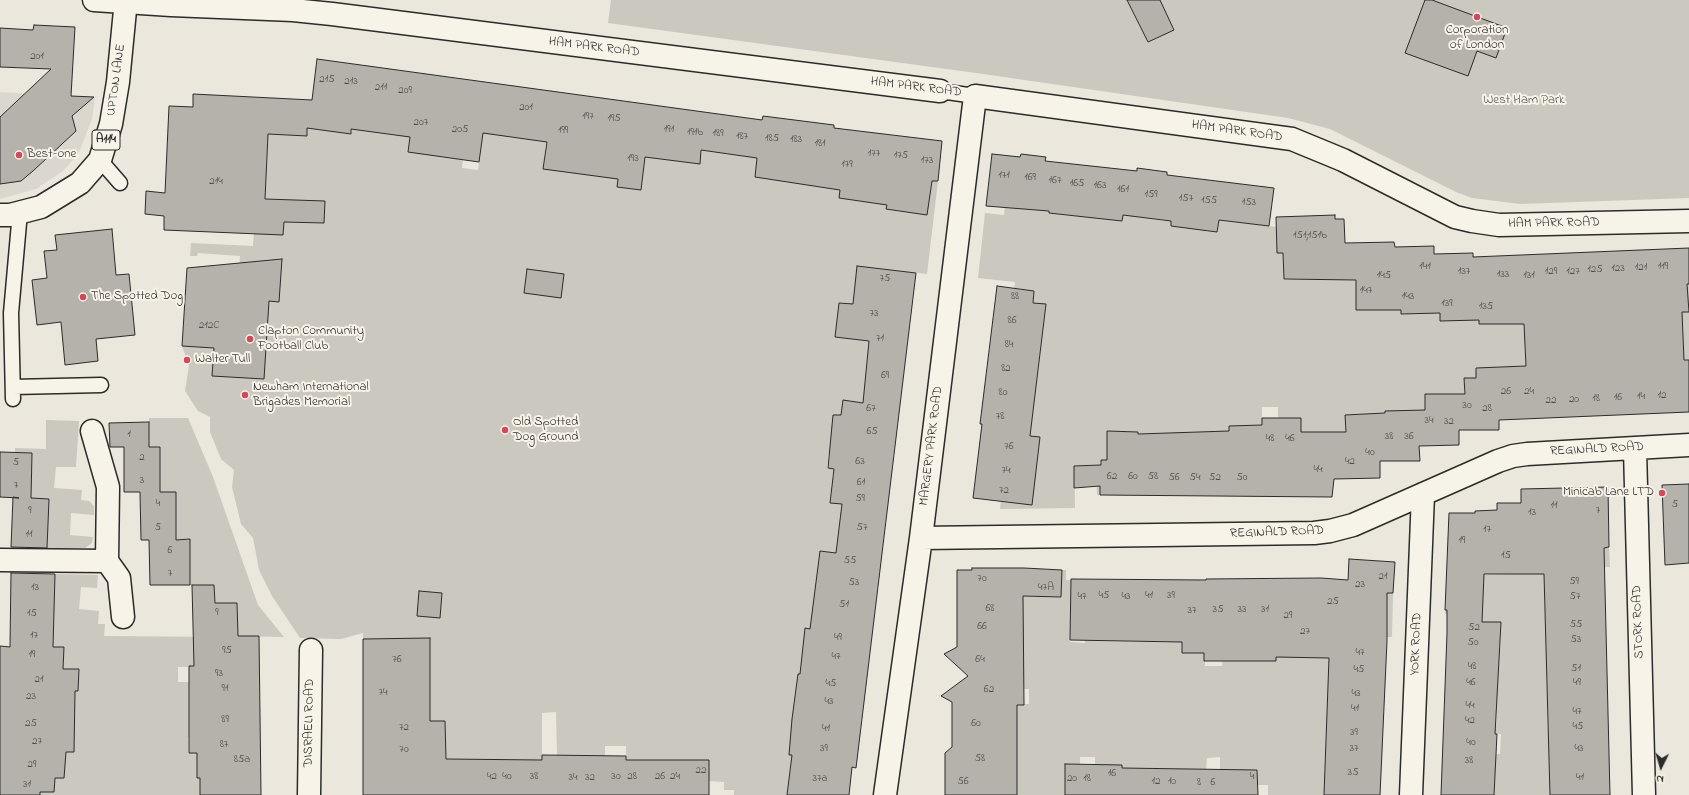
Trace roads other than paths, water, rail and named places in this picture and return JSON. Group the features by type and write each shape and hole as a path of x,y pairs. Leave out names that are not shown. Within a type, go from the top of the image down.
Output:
{"street":[{"name":"HAM PARK ROAD","path":"94,0 126,1 178,6 293,10 332,14 940,91"},
{"name":"UPTON LANE","path":"10,214 41,207 80,183 100,160 110,124 118,82 126,1"},
{"name":"HAM PARK ROAD","path":"975,96 1292,139 1343,160 1455,217 1472,222 1499,225 1689,221"},
{"name":"MARGERY PARK ROAD","path":"885,795 920,538 975,96"},
{"path":"92,431 108,487 106,561 118,578 123,617"},
{"name":"REGINALD ROAD","path":"920,538 1314,534 1330,532 1352,525 1513,456 1689,445"},
{"name":"STORK ROAD","path":"1635,449 1644,795"},
{"name":"YORK ROAD","path":"1411,795 1423,494"},
{"path":"0,560 106,561"},
{"name":"DISRAELI ROAD","path":"309,795 311,650"}],"lane":[{"name":"HAM PARK ROAD","path":"940,91 975,96"},
{"path":"100,160 120,183"},
{"path":"10,214 13,393 101,385"}],"place":[{"name":"Corporation of London","path":"1477,17"},
{"name":"Best-one","path":"19,155"},
{"name":"The Spotted Dog","path":"83,297"},
{"name":"Clapton Community Football Club","path":"250,339"},
{"name":"Walter Tull","path":"187,360"},
{"name":"Newham International Brigades Memorial","path":"245,395"},
{"name":"Old Spotted Dog Ground","path":"505,430"},
{"name":"Minicab Lane LTD","path":"1662,493"}],"park label":[{"name":"West Ham Park","path":"1524,101"}]}
